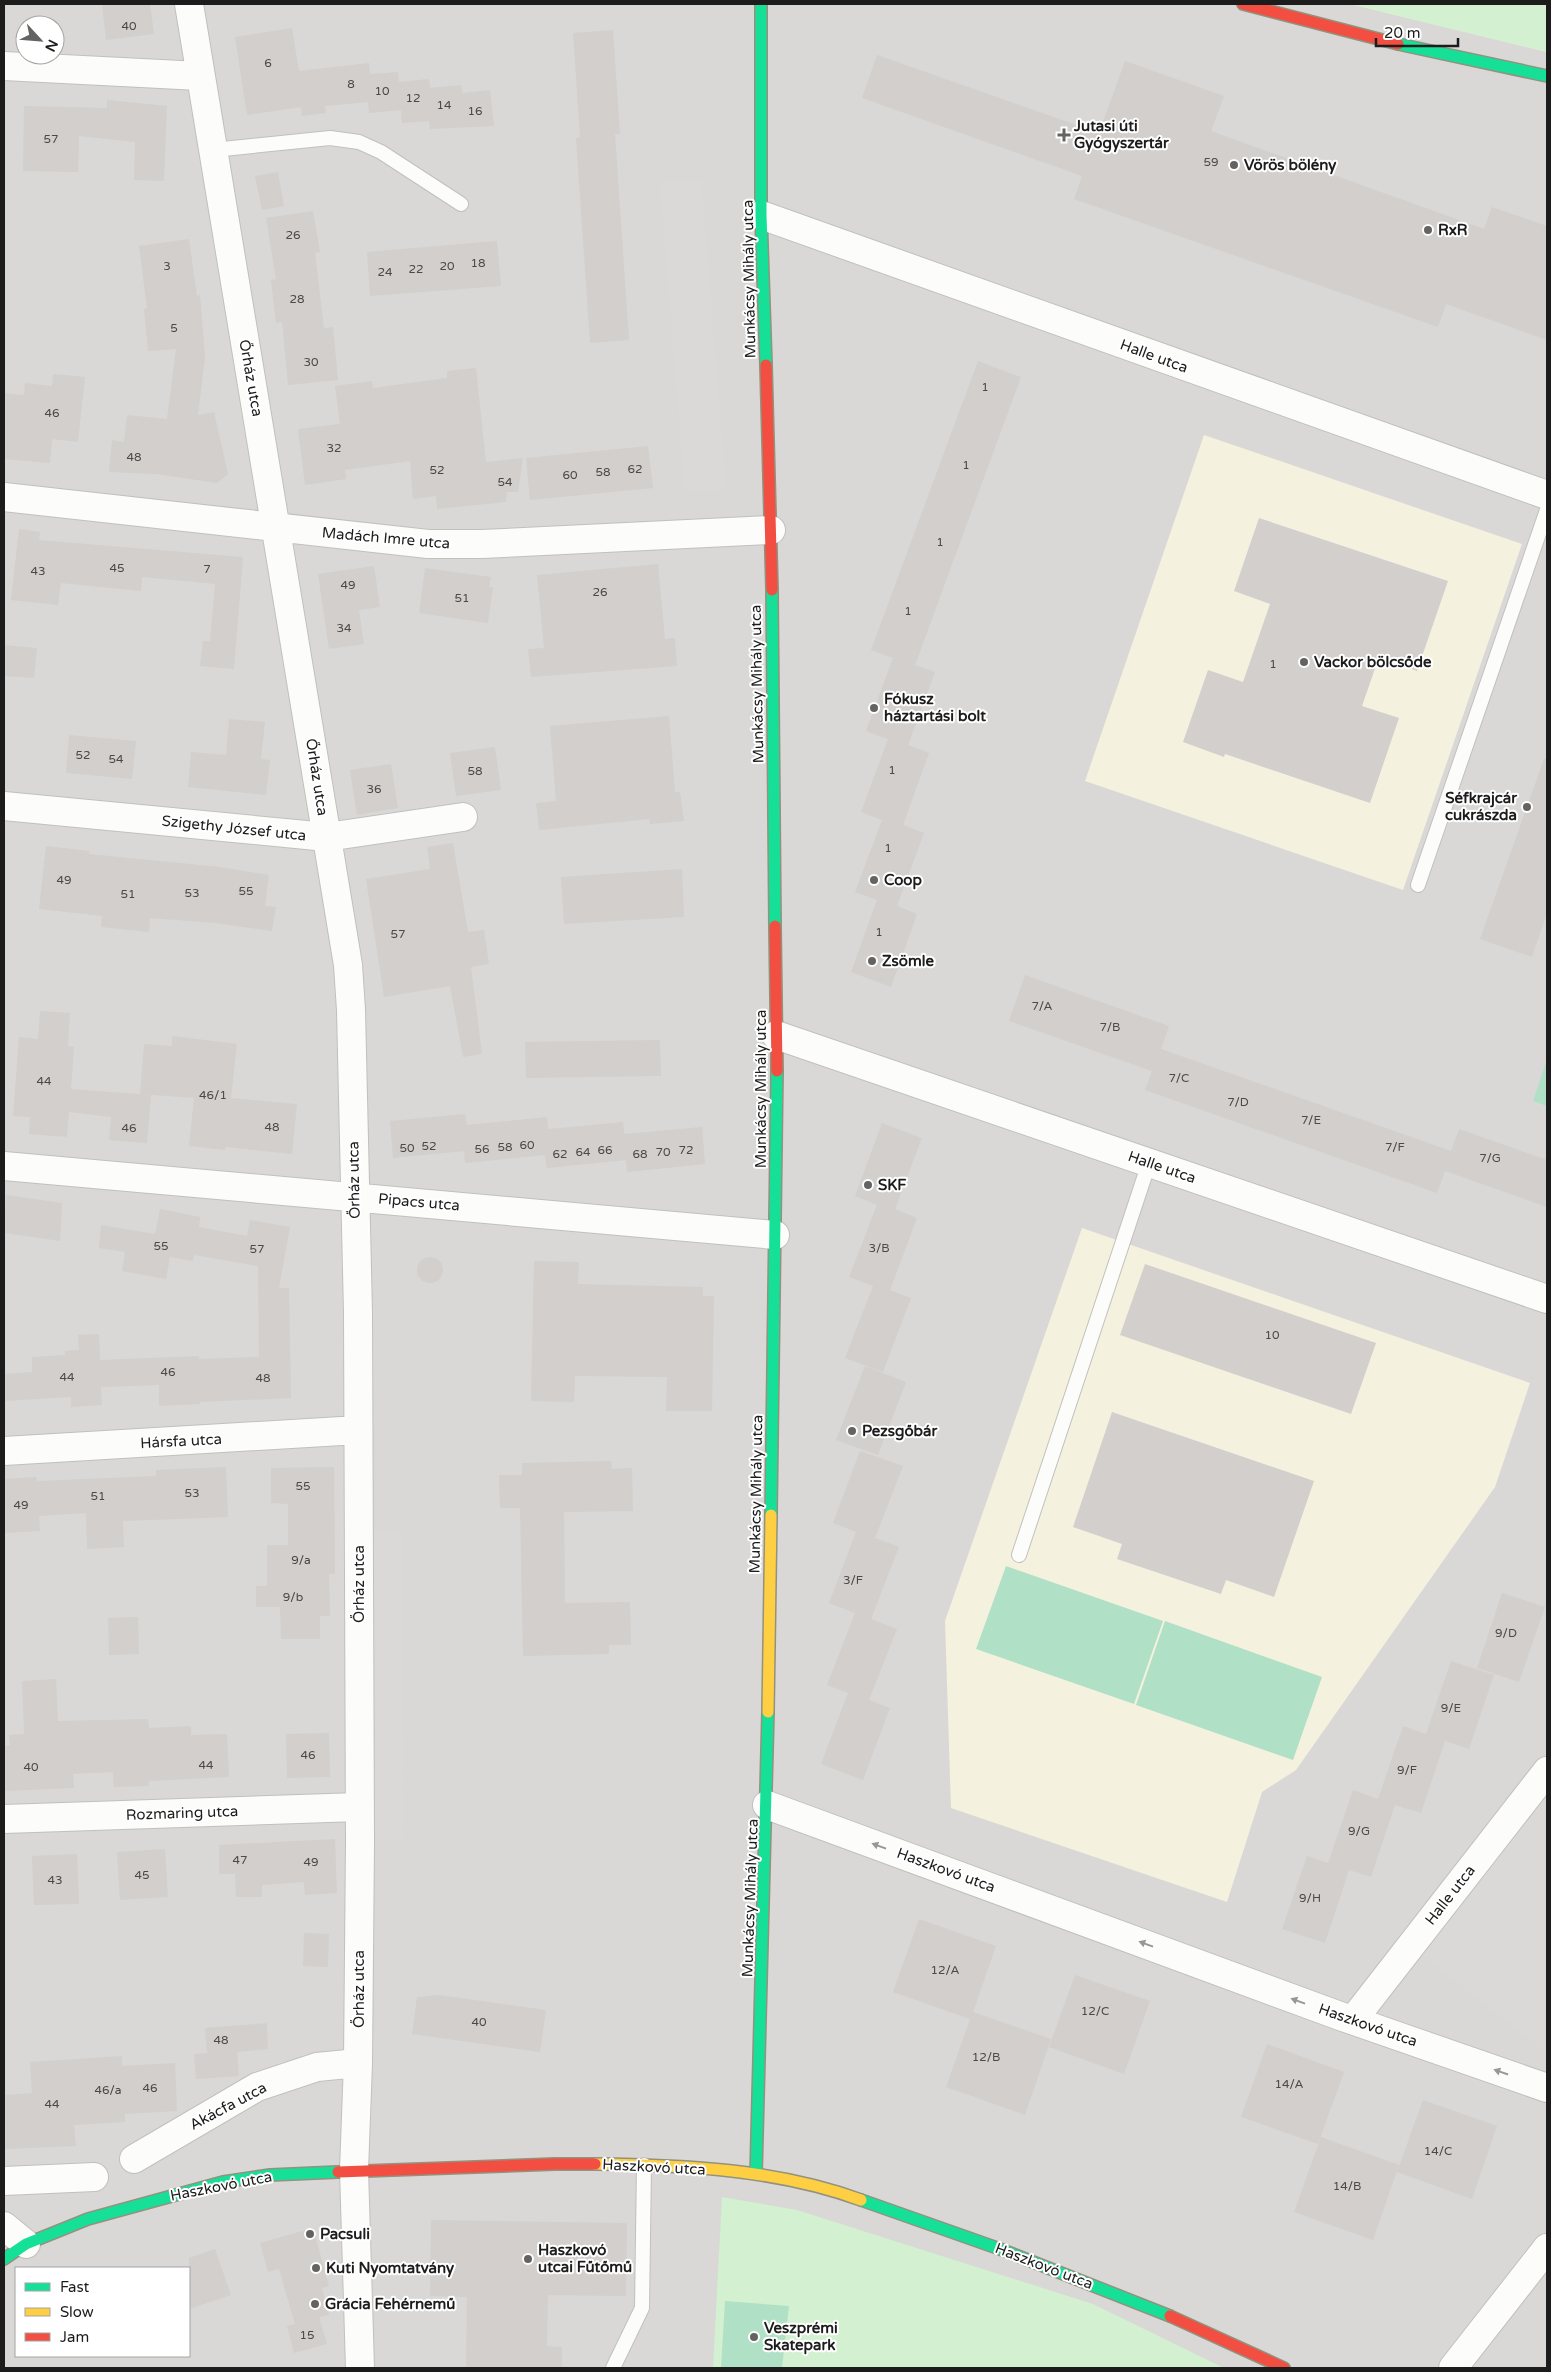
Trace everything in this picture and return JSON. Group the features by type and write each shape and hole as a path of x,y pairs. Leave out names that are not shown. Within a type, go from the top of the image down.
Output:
{"street":[{"name":"Őrház utca","path":"189,4 348,974 355,1196 358,1430 358,2063 354,2170 360,2368"},
{"name":"Munkácsy Mihály utca","path":"756,2174 767,1805 777,1118 771,530 762,216 761,4"},
{"path":"1243,4 1377,39 1547,76"},
{"path":"4,66 200,76"},
{"name":"Halle utca","path":"762,216 1547,495"},
{"name":"Madách Imre utca","path":"4,497 428,544 492,543 771,530"},
{"name":"Szigethy József utca","path":"4,806 327,837 463,817"},
{"name":"Halle utca","path":"776,1035 1547,1299"},
{"name":"Pipacs utca","path":"4,1166 775,1235"},
{"name":"Hársfa utca","path":"4,1451 358,1430"},
{"name":"Halle utca","path":"1353,2020 1547,1771"},
{"name":"Haszkovó utca","path":"767,1805 1353,2020 1547,2088"},
{"name":"Rozmaring utca","path":"4,1819 359,1807"},
{"name":"Akácfa utca","path":"134,2159 258,2087 316,2067 358,2063"},
{"name":"Haszkovó utca","path":"15,2252 88,2219 223,2182 270,2175 354,2170 555,2164 644,2165 756,2174 829,2188 1016,2254 1169,2316 1284,2368"},
{"path":"4,2181 94,2177"},
{"path":"4,2226 15,2252"},
{"path":"1453,2368 1547,2248"}],"lane":[{"path":"213,150 330,138 359,142 381,152 461,204"},
{"path":"1418,885 1547,510"},
{"path":"1019,1555 1149,1163"},
{"path":"613,2368 642,2308 644,2165"}],"shaded area":[{"path":"4,4 1350,4 1547,52 1547,2368 4,2368"},
{"path":"701,180 726,489 685,492 660,183"},
{"name":"Vackor bölcsőde","path":"1204,435 1522,544 1403,890 1085,781"},
{"path":"1082,1228 1530,1383 1495,1487 1296,1770 1262,1792 1227,1902 951,1808 945,1621"},
{"path":"358,1532 402,1532 403,1841 360,1842"},
{"path":"1547,1793 1547,2053 1422,1955"}],"green space":[{"path":"1350,4 1547,4 1547,52"},
{"path":"1547,1059 1547,1106 1533,1101"},
{"path":"1006,1566 1163,1621 1134,1704 976,1649"},
{"path":"1165,1621 1322,1677 1293,1760 1136,1705"},
{"path":"722,2197 797,2210 1093,2304 1224,2368 713,2368"},
{"name":"Veszprémi Skatepark","path":"725,2301 789,2306 782,2368 721,2368"}],"building":[{"path":"102,4 150,4 154,34 106,40"},
{"path":"292,28 299,71 369,63 370,74 398,72 399,82 429,79 430,88 461,85 462,93 490,90 494,126 430,129 429,121 402,123 401,110 369,113 368,102 325,106 326,113 302,116 301,107 247,115 235,37"},
{"path":"613,30 620,134 615,134 629,340 590,343 576,138 580,137 573,33"},
{"path":"877,55 1099,133 1125,61 1224,96 1211,131 1484,229 1492,207 1547,226 1547,340 1446,304 1438,327 1074,199 1082,176 862,98"},
{"path":"107,100 167,106 164,181 134,180 135,142 79,136 78,172 23,171 24,106 107,108"},
{"path":"278,172 284,206 262,210 255,176"},
{"path":"313,211 320,252 315,253 324,328 333,327 338,380 288,385 282,322 276,323 271,280 276,279 266,218"},
{"path":"189,239 197,296 200,295 205,357 198,415 214,412 228,474 217,483 156,474 109,472 112,440 124,442 127,415 167,419 176,349 148,351 144,309 147,308 139,246"},
{"path":"497,241 501,286 370,296 367,252"},
{"path":"978,361 1021,377 915,665 935,672 908,745 929,753 903,825 924,833 897,906 917,914 891,987 851,972 877,900 855,892 882,820 861,812 888,739 866,731 893,658 871,650"},
{"path":"476,368 486,462 523,458 518,492 507,492 506,502 437,509 436,496 413,499 410,461 345,470 346,479 305,485 298,429 340,424 335,386 372,381 373,388 447,378 447,371"},
{"path":"53,374 85,377 78,442 52,439 50,463 4,459 4,393 24,395 25,383 52,386"},
{"path":"648,446 653,488 530,500 526,458"},
{"path":"1259,518 1448,581 1417,671 1379,657 1362,706 1399,718 1370,803 1225,754 1224,757 1183,742 1208,670 1243,682 1270,604 1234,591"},
{"path":"19,529 40,532 39,540 243,557 234,669 200,666 203,641 210,641 215,584 142,577 141,591 61,583 58,605 11,600"},
{"path":"658,564 665,639 675,638 677,666 531,677 528,649 544,648 537,575"},
{"path":"374,566 380,607 359,610 364,644 329,649 318,574"},
{"path":"425,568 491,577 489,587 493,587 488,623 419,613"},
{"path":"4,645 37,648 34,678 4,676"},
{"path":"669,716 675,792 680,792 684,821 650,824 649,819 539,830 536,803 556,801 550,726"},
{"path":"229,719 265,722 261,759 270,760 266,795 188,787 191,752 226,755"},
{"path":"69,735 136,741 132,779 66,773"},
{"path":"495,747 501,790 456,796 450,753"},
{"path":"1544,759 1547,759 1547,913 1532,957 1480,939"},
{"path":"391,764 398,808 357,815 350,770"},
{"path":"453,843 468,932 484,930 489,964 471,967 482,1054 463,1057 450,986 384,997 366,879 430,869 427,847"},
{"path":"46,846 89,851 89,854 220,867 269,875 265,906 276,907 272,931 215,923 150,918 149,932 101,927 102,916 39,909"},
{"path":"682,869 684,917 564,924 561,877"},
{"path":"1025,975 1169,1026 1161,1049 1451,1151 1459,1129 1547,1160 1547,1207 1445,1171 1437,1193 1145,1090 1152,1071 1009,1021"},
{"path":"40,1011 70,1013 68,1046 74,1047 71,1089 151,1095 147,1143 109,1140 111,1117 69,1112 67,1137 29,1134 30,1117 13,1116 19,1037 38,1039"},
{"path":"172,1036 237,1044 231,1098 297,1104 292,1154 226,1147 225,1150 189,1146 194,1098 140,1094 144,1044 172,1046"},
{"path":"660,1040 661,1076 526,1078 525,1042"},
{"path":"465,1114 467,1125 547,1117 548,1129 623,1122 624,1134 702,1127 705,1164 627,1172 626,1160 547,1168 545,1155 465,1163 464,1151 393,1158 390,1121"},
{"path":"882,1123 922,1138 895,1209 917,1218 890,1290 911,1298 883,1372 845,1358 873,1286 849,1277 877,1205 855,1196"},
{"path":"6,1195 62,1203 60,1241 4,1233"},
{"path":"160,1209 200,1217 199,1227 247,1236 250,1220 290,1227 279,1288 289,1288 291,1398 200,1402 200,1404 159,1406 159,1385 101,1387 102,1405 71,1407 71,1397 4,1401 4,1374 32,1372 32,1357 65,1355 65,1351 79,1350 78,1335 99,1334 100,1360 199,1356 199,1359 259,1357 258,1266 194,1255 193,1261 170,1257 166,1279 122,1271 125,1252 99,1248 101,1225 155,1234"},
{"path":"430,1257 439,1261 443,1270 439,1279 430,1283 421,1279 417,1270 421,1261"},
{"path":"534,1261 579,1262 578,1284 703,1287 703,1296 714,1296 712,1411 666,1411 667,1377 575,1376 574,1402 531,1401"},
{"path":"1145,1264 1376,1343 1351,1414 1120,1335"},
{"path":"865,1366 906,1382 878,1455 836,1440"},
{"path":"1112,1412 1314,1481 1274,1597 1226,1580 1221,1594 1117,1559 1122,1544 1073,1527"},
{"path":"860,1451 903,1466 875,1538 899,1547 871,1619 897,1629 869,1700 890,1708 863,1780 821,1764 848,1693 827,1685 855,1613 829,1603 856,1532 833,1523"},
{"path":"611,1461 612,1469 632,1468 633,1511 564,1512 565,1603 630,1602 631,1645 609,1645 609,1654 523,1656 520,1508 500,1508 499,1475 522,1475 522,1463"},
{"path":"226,1467 228,1517 123,1521 124,1547 87,1549 86,1513 39,1516 40,1531 4,1533 4,1479 36,1477 37,1481 156,1476 156,1470"},
{"path":"334,1467 335,1574 329,1574 330,1616 320,1616 320,1639 281,1639 280,1607 256,1607 256,1586 267,1586 267,1545 288,1545 288,1504 271,1503 271,1468"},
{"path":"1502,1593 1545,1607 1519,1682 1477,1668"},
{"path":"138,1617 139,1654 109,1655 108,1618"},
{"path":"1451,1661 1494,1675 1469,1749 1445,1741 1421,1813 1395,1805 1371,1877 1349,1870 1325,1943 1282,1929 1307,1856 1328,1863 1353,1790 1378,1799 1403,1726 1426,1734"},
{"path":"56,1679 58,1721 148,1719 149,1728 191,1726 191,1735 227,1734 229,1777 149,1781 149,1786 114,1787 113,1772 73,1774 74,1788 4,1791 4,1746 10,1745 9,1735 24,1734 22,1681"},
{"path":"329,1733 330,1777 287,1778 286,1734"},
{"path":"335,1839 337,1893 305,1895 304,1882 262,1885 262,1897 236,1897 235,1874 219,1874 219,1845"},
{"path":"165,1849 168,1897 120,1900 117,1852"},
{"path":"77,1854 79,1904 34,1905 32,1856"},
{"path":"919,1919 996,1946 973,2012 1051,2039 1025,2115 946,2087 970,2019 893,1992"},
{"path":"304,1933 329,1934 328,1967 303,1966"},
{"path":"1075,1975 1150,2001 1124,2074 1049,2047"},
{"path":"439,1995 546,2010 540,2052 412,2034 417,1997"},
{"path":"267,2023 268,2049 237,2052 239,2076 196,2079 194,2054 207,2053 205,2028"},
{"path":"1267,2044 1344,2072 1318,2144 1241,2117"},
{"path":"122,2056 122,2066 175,2063 177,2111 125,2114 125,2122 74,2125 76,2146 4,2149 4,2095 32,2093 30,2062"},
{"path":"1423,2100 1497,2126 1472,2199 1397,2172"},
{"path":"1321,2137 1399,2165 1373,2240 1294,2212"},
{"name":"Haszkovó utcai Fűtőmű","path":"431,2220 627,2223 626,2296 548,2295 547,2346 562,2347 562,2368 466,2368 467,2297 430,2296"},
{"path":"313,2228 329,2286 322,2288 329,2315 319,2317 327,2344 294,2353 287,2326 295,2324 279,2269 268,2272 260,2243"},
{"path":"215,2249 231,2295 190,2309 189,2258"}],"traffic: fast":[{"path":"761,4 761,215 766,365"},
{"path":"1398,44 1547,76"},
{"path":"772,590 775,926"},
{"path":"771,1515 777,1071"},
{"path":"756,2174 768,1712"},
{"path":"4,2259 26,2244 88,2219 223,2182 270,2175 338,2172"},
{"path":"861,2200 1000,2249 1170,2316"}],"traffic: slow":[{"path":"768,1712 771,1515"},
{"path":"595,2164 696,2168 763,2175 797,2181 861,2200"}],"traffic: jam":[{"path":"1243,4 1398,44"},
{"path":"766,365 772,590"},
{"path":"775,926 777,1071"},
{"path":"338,2172 595,2164"},
{"path":"1170,2316 1284,2368"}],"place":[{"name":"Jutasi úti Gyógyszertár","path":"1064,135"},
{"name":"Vörös bölény","path":"1234,165"},
{"name":"RxR","path":"1428,230"},
{"name":"Vackor bölcsőde","path":"1304,662"},
{"name":"Fókusz háztartási bolt","path":"874,708"},
{"name":"Séfkrajcár cukrászda","path":"1527,807"},
{"name":"Coop","path":"874,880"},
{"name":"Zsömle","path":"872,961"},
{"name":"SKF","path":"868,1185"},
{"name":"Pezsgőbár","path":"852,1431"},
{"name":"Pacsuli","path":"310,2234"},
{"name":"Haszkovó utcai Fűtőmű","path":"528,2259"},
{"name":"Kuti Nyomtatvány","path":"316,2268"},
{"name":"Grácia Fehérnemű","path":"315,2304"},
{"name":"Veszprémi Skatepark","path":"754,2337"}]}
